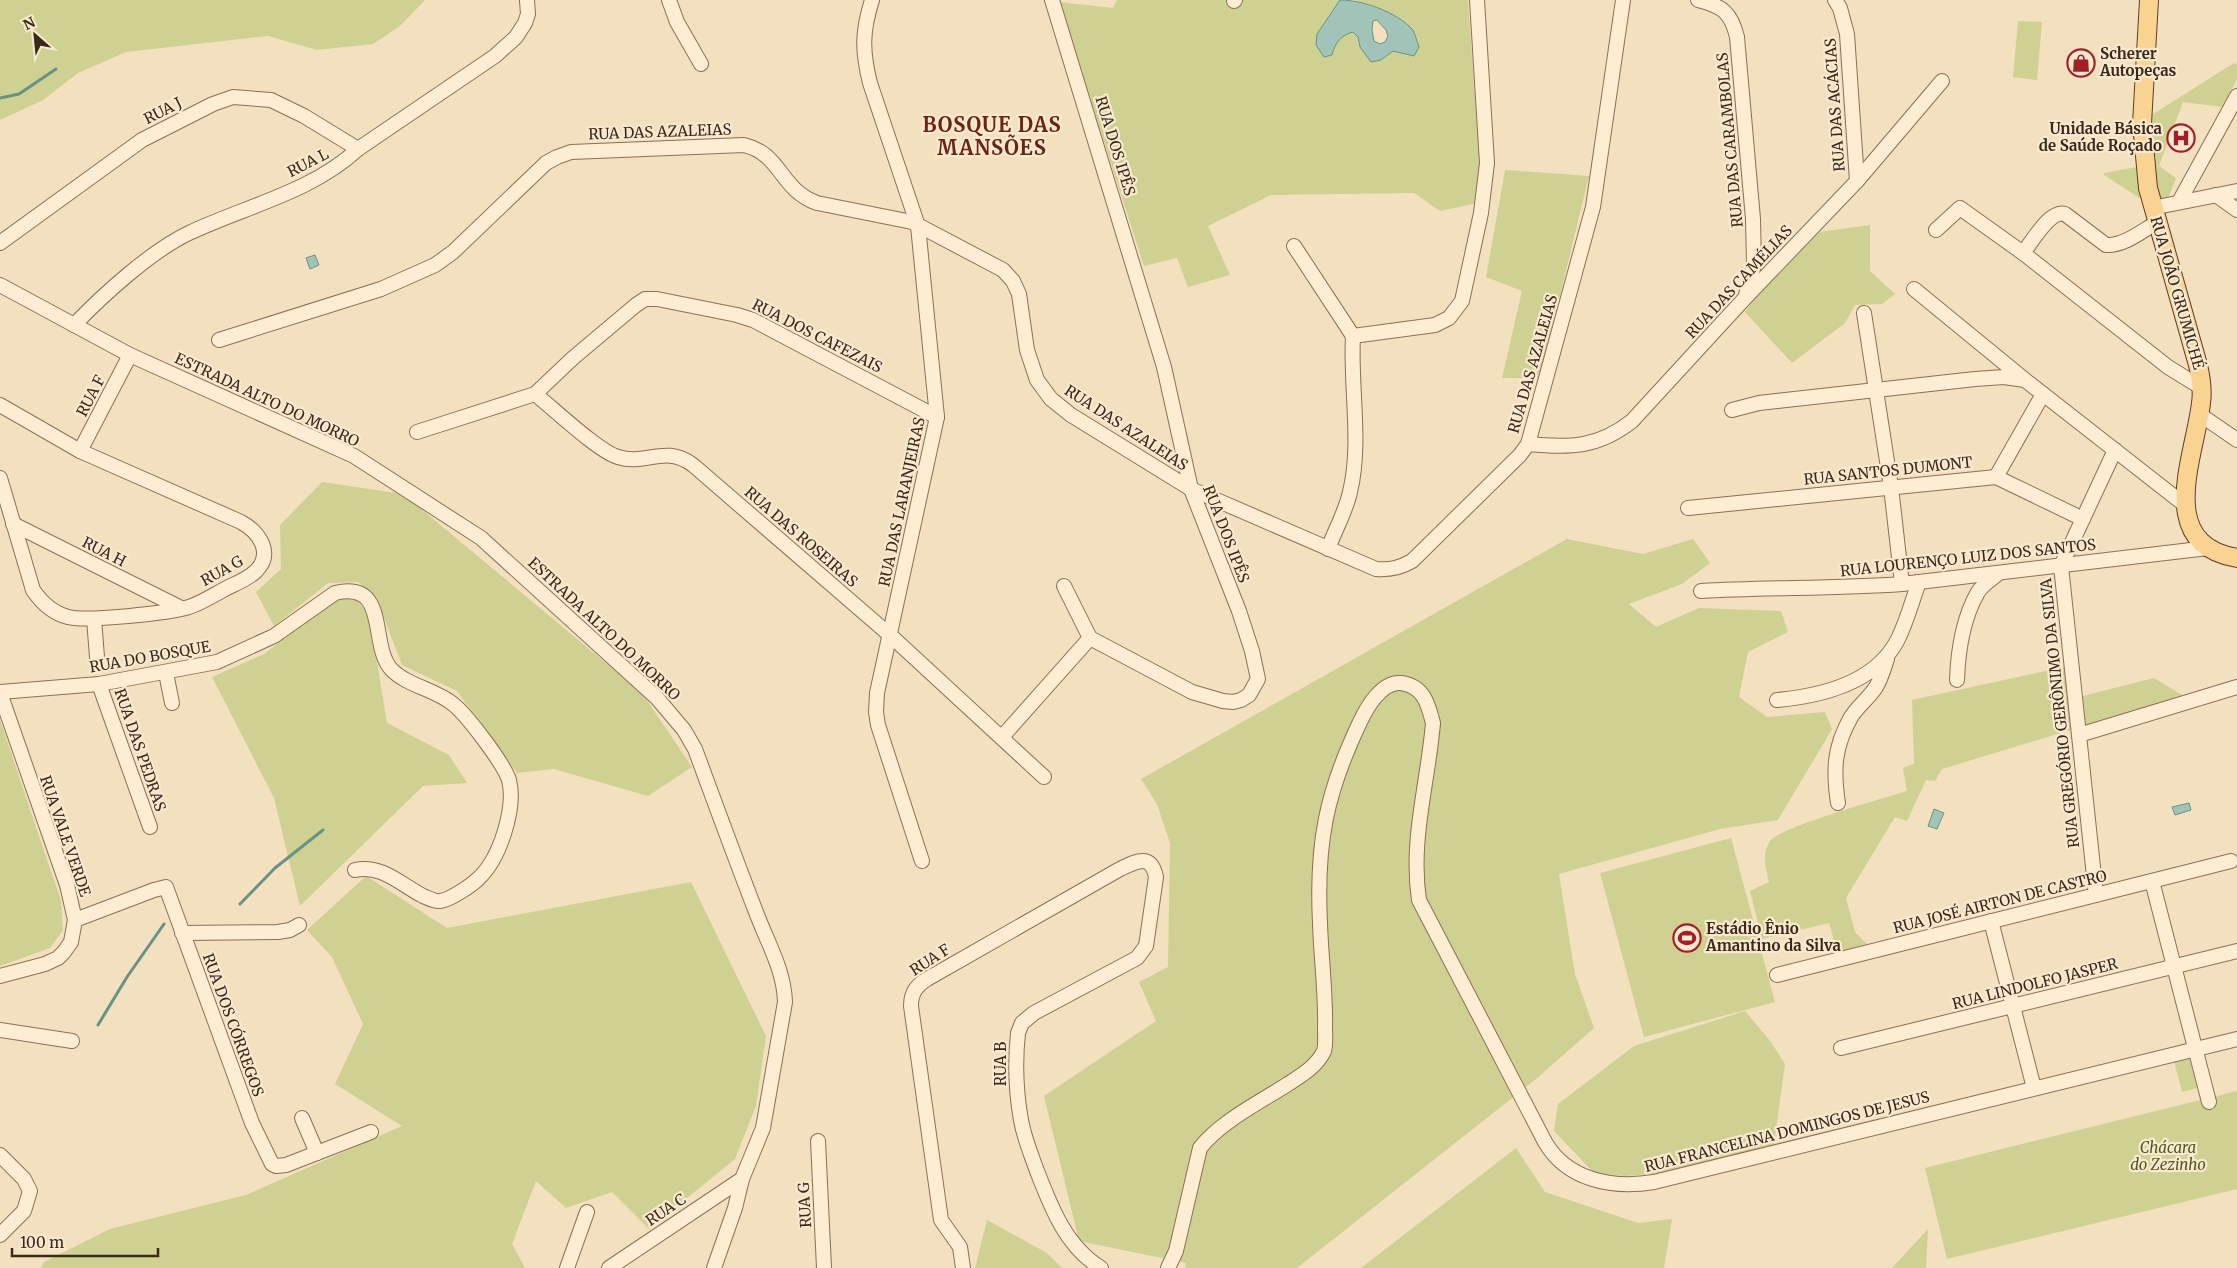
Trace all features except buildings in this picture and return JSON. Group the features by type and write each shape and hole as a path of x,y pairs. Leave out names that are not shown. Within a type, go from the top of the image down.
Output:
{"main road":[{"name":"RUA JOÃO GRUMICHÉ","path":"2148,0 2142,124 2147,180 2154,215 2198,365 2202,388 2200,414 2188,470 2185,505 2194,533 2208,548"},
{"path":"2208,548 2222,555 2237,558"}],"street":[{"path":"669,0 677,22 701,64"},
{"name":"RUA DAS LARANJEIRAS","path":"872,0 864,24 864,60 918,226 937,417 891,636 877,693 876,712 882,740 922,861"},
{"name":"RUA DOS IPÊS","path":"1052,0 1164,367 1191,489 1239,611 1252,651 1258,678 1249,695 1233,702 1200,694 1090,638"},
{"path":"1353,336 1435,325 1449,318 1462,301 1480,213 1487,163 1477,0"},
{"name":"RUA DAS AZALEIAS","path":"219,340 381,288 434,265 453,252 546,164 557,157 571,152 744,145 764,153 787,182 804,198 817,203 900,219 918,226 1003,270 1019,294 1028,350 1038,380 1051,399 1071,415 1191,489 1376,569 1389,570 1402,567 1412,561 1520,455 1528,444 1593,207 1623,0"},
{"name":"RUA DAS CARAMBOLAS","path":"1698,0 1721,8 1734,24 1737,37 1754,242 1754,264 1745,298"},
{"name":"RUA DAS ACÁCIAS","path":"1835,0 1840,8 1847,34 1857,181"},
{"name":"RUA L","path":"74,325 120,282 176,241 315,180 341,165 358,149 495,56 516,37 525,23 528,14 527,1"},
{"name":"RUA DAS CAMÉLIAS","path":"1528,444 1577,446 1598,441 1622,429 1647,405 1745,298 1857,181 1911,120 1942,81"},
{"path":"2179,202 2237,96"},
{"name":"RUA J","path":"0,243 142,140 213,104 233,97 271,100 304,116 358,149"},
{"path":"2023,253 2051,217 2058,212 2065,214 2106,245 2116,244 2127,240 2154,215 2179,202 2237,191"},
{"path":"2216,195 2237,210"},
{"path":"1936,230 1960,208 2023,253 2168,367 2202,388"},
{"path":"1294,246 1353,336 1353,477 1350,494 1328,549"},
{"name":"ESTRADA ALTO DO MORRO","path":"0,285 130,355 354,456 481,538 657,698 680,724 695,749 757,915 781,970 785,987 784,1008 763,1128 742,1179 735,1208 714,1268"},
{"path":"1914,288 2025,380 2185,505"},
{"name":"RUA DOS CAFEZAIS","path":"417,432 535,394 573,358 645,299 657,299 753,320 937,417"},
{"path":"1864,313 1891,487 1902,584"},
{"name":"RUA F","path":"80,452 130,355"},
{"path":"1732,410 1759,403 1975,379 2004,377 2025,380"},
{"name":"RUA DAS ROSEIRAS","path":"535,394 600,447 619,458 628,459 667,455 684,458 891,636 1044,777"},
{"path":"2043,394 1996,477 2083,519"},
{"name":"RUA G","path":"0,405 80,452 241,522 258,535 264,554 256,571 198,603 181,608 94,619 69,618 51,609 39,600 28,576 0,478"},
{"path":"2200,414 2237,440"},
{"name":"RUA GREGÓRIO GERÔNIMO DA SILVA","path":"2096,895 2061,566 2115,450"},
{"name":"RUA SANTOS DUMONT","path":"1688,508 1996,477"},
{"name":"RUA H","path":"13,524 181,608"},
{"name":"RUA LOURENÇO LUIZ DOS SANTOS","path":"1701,591 1902,584 2208,548"},
{"path":"1957,680 1960,646 1973,604 1983,586 2000,573"},
{"path":"1838,803 1834,776 1835,759 1840,742 1852,717 1876,687 1919,582"},
{"path":"1002,737 1090,638 1064,586"},
{"name":"RUA DO BOSQUE","path":"0,692 99,684 218,662 248,650 274,636 335,594 345,591 355,592 369,601 376,616 384,660 400,676 444,697 462,712 506,773 510,794 509,814 490,866 478,879 440,902 430,899 377,869 366,867 355,870"},
{"path":"94,619 97,657"},
{"path":"1777,700 1806,696 1852,682 1874,668 1889,653"},
{"path":"166,673 172,702"},
{"name":"RUA FRANCELINA DOMINGOS DE JESUS","path":"1166,1266 1176,1252 1200,1148 1208,1137 1304,1074 1319,1061 1325,1048 1326,1010 1318,872 1322,831 1334,784 1366,709 1383,690 1395,682 1409,684 1421,690 1429,706 1433,724 1416,836 1415,877 1419,900 1545,1142 1555,1158 1577,1174 1608,1182 1630,1185 1654,1182 2237,1039"},
{"name":"RUA DAS PEDRAS","path":"99,684 150,827"},
{"path":"2079,735 2237,687"},
{"name":"RUA VALE VERDE","path":"0,692 67,885 75,920 71,942 58,958 45,964 0,976"},
{"name":"RUA JOSÉ AIRTON DE CASTRO","path":"1777,975 2231,860"},
{"name":"RUA F","path":"963,1268 960,1247 946,1228 940,1214 911,995 918,985 927,979 1137,861 1148,862 1154,867 1156,877"},
{"name":"RUA B","path":"1101,1268 1082,1254 1067,1235 1053,1211 1028,1145 1018,1098 1018,1033 1022,1023 1034,1014 1137,958 1146,946 1156,877"},
{"path":"2152,881 2209,1102"},
{"name":"RUA DOS CÓRREGOS","path":"75,920 166,887 252,1123 272,1164 276,1166 286,1165 371,1132"},
{"path":"1991,921 2034,1088"},
{"path":"182,933 278,932 290,930 299,925"},
{"name":"RUA LINDOLFO JASPER","path":"1841,1048 2237,951"},
{"path":"0,1030 72,1041"},
{"path":"302,1118 317,1153"},
{"name":"RUA G","path":"818,1141 824,1268"},
{"path":"0,1155 24,1179 30,1191 24,1211 0,1235"},
{"name":"RUA C","path":"608,1268 742,1179"},
{"path":"567,1268 587,1212"}],"green space":[{"path":"0,0 425,0 400,26 373,44 317,50 268,36 126,52 78,73 43,100 0,120"},
{"path":"1117,0 1340,0 1317,34 1332,55 1339,40 1353,32 1358,37 1360,47 1381,60 1393,51 1413,56 1388,14 1381,9 1354,0 1468,0 1480,166 1477,203 1440,211 1414,193 1271,195 1208,226 1230,275 1188,287 1177,258 1144,266 1059,2 1113,8"},
{"path":"2018,21 2042,22 2037,80 2013,77"},
{"path":"2234,63 2237,65 2237,79 2223,107 2183,102 2159,166 2176,178 2168,198 2158,198 2152,194 2150,116"},
{"path":"2137,167 2141,199 2104,175 2104,173"},
{"path":"1505,170 1589,176 1540,378 1502,378 1522,291 1486,277"},
{"path":"1870,225 1870,271 1895,294 1882,304 1855,305 1845,323 1792,363 1745,312 1763,287 1820,232"},
{"path":"322,482 403,494 642,693 692,767 648,796 554,769 517,773 457,691 402,665 376,597 358,582 328,583 274,626 256,592 281,569 280,525"},
{"path":"1567,539 1643,554 1693,539 1710,563 1682,584 1629,604 1656,627 1699,608 1781,611 1788,632 1748,652 1739,697 1767,717 1825,712 1832,729 1778,820 1720,829 1559,874 1575,974 1594,1028 1536,1079 1297,1268 1185,1268 1186,1263 1079,1241 1044,1096 1156,1021 1139,982 1168,967 1170,843 1157,804 1141,779"},
{"path":"353,596 369,614 387,723 449,755 467,783 423,786 300,906 274,798 212,677 264,654 330,603"},
{"path":"2064,667 2074,729 1942,769 1935,781 1926,780 1907,821 1895,817 1846,898 1855,932 1869,946 1838,954 1829,923 1762,939 1750,891 1769,882 1765,856 1770,841 1778,835 1812,821 1907,791 1903,768 1914,764 1912,700"},
{"path":"2154,678 2187,698 2083,729 2079,697"},
{"path":"0,720 61,901 63,930 50,948 0,966"},
{"name":"Estádio Ênio Amantino da Silva","path":"1731,838 1775,1002 1644,1037 1600,873"},
{"path":"366,876 447,928 691,882 766,1036 756,1106 735,1159 649,1229 612,1192 566,1208 536,1181 512,1244 525,1268 41,1268 44,1262 110,1229 246,1195 402,1126 335,1084 363,1024 332,957 307,930"},
{"path":"1745,1011 1771,1042 1785,1064 1774,1144 1665,1173 1624,1176 1595,1174 1554,1131 1558,1104 1634,1046"},
{"path":"2189,1057 2197,1088 2182,1092 2174,1061"},
{"name":"Chácara do Zezinho","path":"2237,1091 2237,1189 1947,1259 1925,1168"},
{"path":"1516,1148 1545,1192 1638,1223 1672,1219 1664,1268 1361,1268"},
{"path":"987,1220 1047,1253 1062,1268 975,1268"},
{"path":"1928,1229 1926,1268 1892,1268"}],"water":[{"path":"1340,0 1359,2 1388,12 1405,23 1412,29 1419,47 1414,56 1393,51 1381,60 1371,62 1360,47 1358,37 1353,32 1339,40 1332,55 1324,57 1316,45 1317,34","holes":["1377,20 1386,30 1388,36 1385,42 1380,44 1374,41 1373,21"]},
{"path":"315,255 319,265 310,269 306,258"},
{"path":"2189,803 2191,810 2175,815 2172,807"},
{"path":"1934,809 1944,813 1937,829 1928,826"}],"waterway":[{"path":"0,98 19,94 56,69"},
{"path":"240,904 275,868 323,830"},
{"path":"98,1025 127,977 164,924"}],"place":[{"name":"Scherer Autopeças","path":"2081,63"},
{"name":"Unidade Básica de Saúde Roçado","path":"2181,138"},
{"name":"Estádio Ênio Amantino da Silva","path":"1687,938"}],"district":[{"name":"BOSQUE DAS MANSÕES","path":"992,136"}]}
